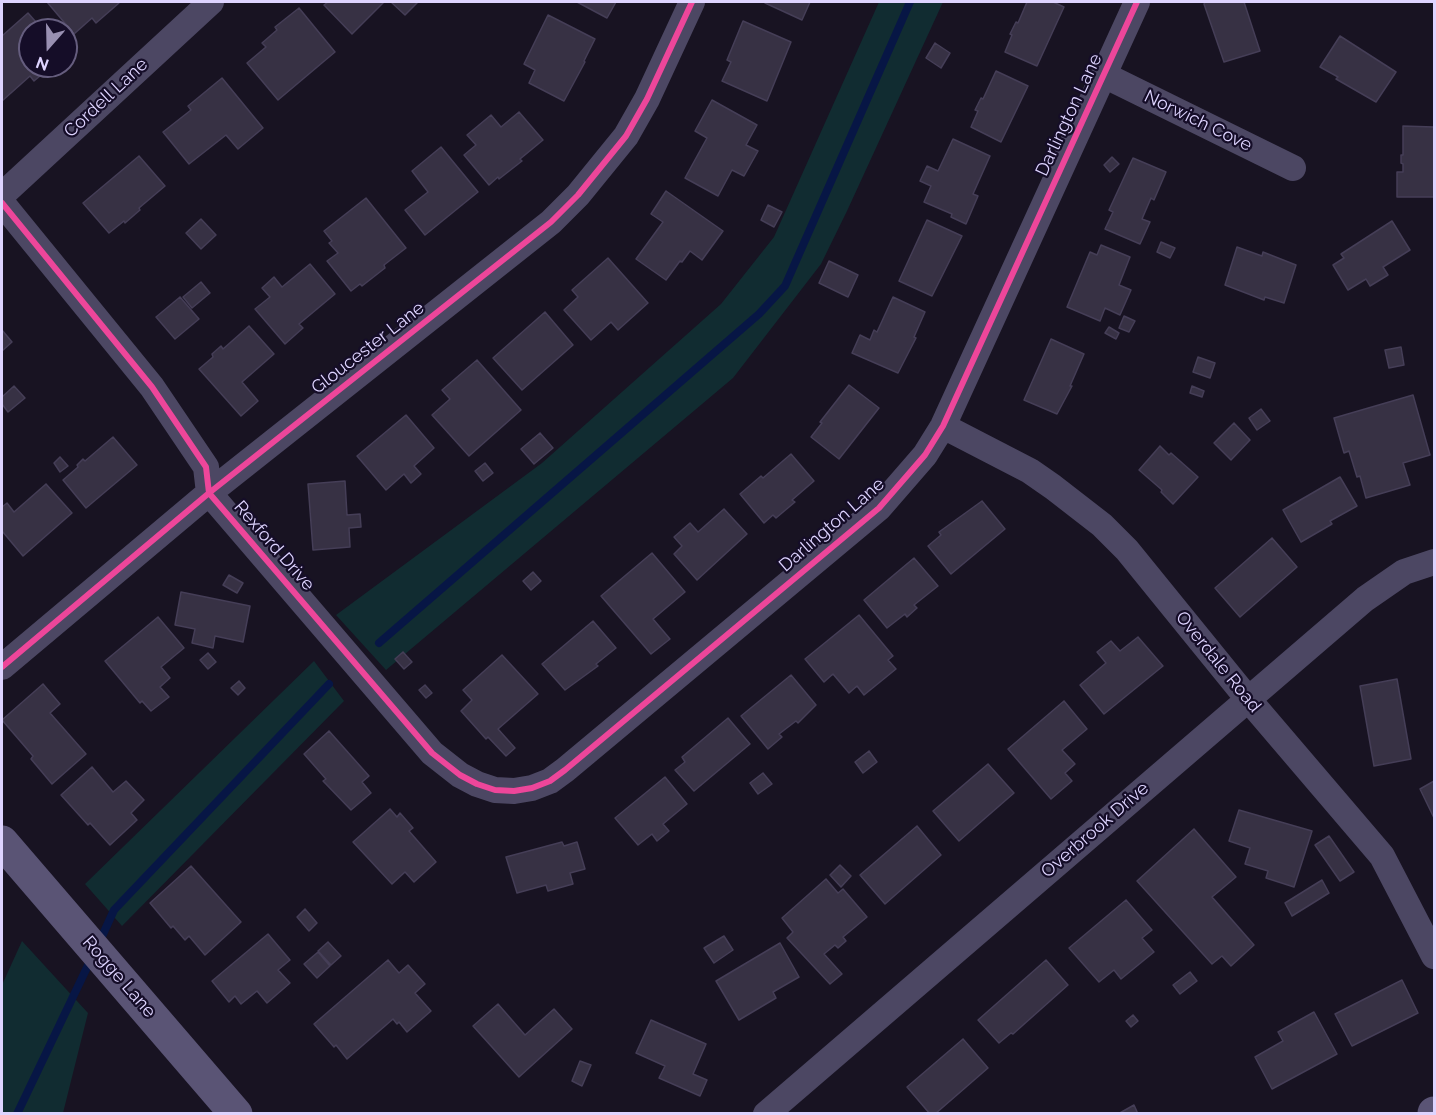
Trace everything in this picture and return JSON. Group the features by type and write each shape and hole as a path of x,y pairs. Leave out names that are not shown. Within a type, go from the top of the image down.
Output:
{"street":[{"name":"Cordell Lane","path":"2,195 211,2"},
{"name":"Gloucester Lane","path":"2,667 209,493 551,222 603,166 631,126 647,99 692,2"},
{"name":"Darlington Lane","path":"495,790 514,791 532,788 550,781 565,770 879,508 903,483 943,426 1137,2"},
{"name":"Norwich Cove","path":"1104,75 1293,168"},
{"name":"Rexford Drive","path":"2,204 152,387 206,467 209,493 432,753 460,775 495,790"},
{"name":"Overdale Road","path":"943,426 1030,471 1102,525 1127,550 1248,699 1382,856 1434,956"},
{"name":"Overbrook Drive","path":"766,1113 1365,599 1404,572 1434,562"},
{"name":"Rogge Lane","path":"3,843 232,1112"}],"green space":[{"path":"879,2 943,2 821,264 733,378 386,670 336,615 542,463 721,304 774,237"},
{"path":"314,661 344,701 122,926 85,884"},
{"path":"22,941 88,1013 63,1113 2,1113 2,985"}],"building":[{"path":"47,2 119,3 96,23 92,18 78,30 78,18 60,18"},
{"path":"328,2 384,2 352,34 324,5"},
{"path":"391,2 418,2 405,15"},
{"path":"577,2 616,2 607,18"},
{"path":"766,2 810,2 802,20"},
{"path":"1027,2 1053,2 1064,7 1037,66 1005,52 1012,35 1010,34 1016,22 1018,23"},
{"path":"1205,2 1244,2 1260,51 1224,62"},
{"path":"299,8 335,52 278,100 247,63 266,47 262,43 277,30 275,27"},
{"path":"28,13 32,18 22,18"},
{"path":"548,15 595,39 564,101 529,83 535,70 524,64"},
{"path":"743,21 791,42 767,101 722,81 731,62 727,60"},
{"path":"18,22 18,78 28,78 2,101 2,36"},
{"path":"1340,36 1396,72 1376,102 1320,67"},
{"path":"935,43 950,53 941,68 926,58"},
{"path":"996,71 1028,86 1001,142 971,127 978,111 975,110 981,98 983,99"},
{"path":"222,78 263,128 238,149 226,135 189,164 163,132 191,110 188,106"},
{"path":"712,100 757,125 746,145 758,151 744,176 732,170 718,196 685,178 707,138 695,131"},
{"path":"519,112 543,140 520,159 522,161 489,185 464,155 476,145 467,135 491,115 501,127"},
{"path":"1403,126 1434,127 1434,197 1397,197 1397,172 1403,172 1401,155 1403,155"},
{"path":"953,139 990,156 973,194 978,196 966,224 951,217 952,214 924,202 931,186 920,181 927,166 938,171"},
{"path":"441,147 478,192 425,235 405,210 428,192 412,171"},
{"path":"139,156 165,186 125,223 124,221 109,233 83,203"},
{"path":"1112,157 1119,164 1110,172 1104,165"},
{"path":"1133,158 1166,172 1154,200 1151,198 1142,219 1150,222 1140,244 1105,229 1113,212 1109,210"},
{"path":"666,191 723,231 702,260 690,251 666,280 636,259 663,222 651,214"},
{"path":"366,198 406,248 362,286 360,284 351,291 327,261 338,253 329,243 332,241 324,231"},
{"path":"768,205 782,212 774,227 761,220"},
{"path":"201,219 216,235 201,249 186,233"},
{"path":"927,220 962,236 932,296 899,281"},
{"path":"1392,221 1410,250 1383,267 1388,275 1370,286 1366,279 1348,290 1333,265 1344,258 1341,254"},
{"path":"1161,242 1175,248 1170,258 1157,252"},
{"path":"1101,245 1130,257 1119,285 1131,290 1120,315 1105,308 1100,321 1067,307 1090,252 1097,255"},
{"path":"1237,247 1262,256 1263,252 1296,265 1284,303 1265,297 1264,300 1225,285"},
{"path":"608,258 648,303 618,330 611,322 591,340 564,310 578,297 572,290"},
{"path":"829,261 858,275 848,297 819,283"},
{"path":"310,264 335,294 299,324 303,328 285,344 255,309 270,297 262,288 274,277 282,287"},
{"path":"201,282 210,293 192,308 183,297"},
{"path":"180,297 199,319 175,339 156,317"},
{"path":"893,297 925,312 914,337 916,338 898,373 852,353 860,335 870,340 874,330 877,332"},
{"path":"545,312 573,345 522,390 493,358"},
{"path":"1124,316 1135,321 1129,332 1119,328"},
{"path":"249,326 274,354 242,382 258,401 241,416 199,369 213,357 212,354 221,346 223,349"},
{"path":"1109,327 1119,333 1116,339 1105,333"},
{"path":"2,330 12,342 2,351"},
{"path":"1051,339 1084,354 1070,386 1072,386 1057,414 1024,400"},
{"path":"1401,347 1404,365 1389,368 1385,350"},
{"path":"1198,357 1215,363 1210,378 1193,372"},
{"path":"477,360 521,410 469,456 432,415 450,399 442,390"},
{"path":"849,385 879,408 839,459 811,437"},
{"path":"14,386 25,398 8,412 2,404 2,397"},
{"path":"1192,386 1204,391 1202,397 1190,393"},
{"path":"1413,395 1430,455 1403,463 1410,485 1366,498 1360,476 1357,477 1349,451 1344,453 1334,418"},
{"path":"1261,409 1270,421 1257,430 1249,418"},
{"path":"406,415 434,448 414,466 421,474 411,483 404,474 386,490 357,456"},
{"path":"1234,423 1250,440 1231,460 1214,443"},
{"path":"540,433 553,448 534,464 521,449"},
{"path":"113,437 137,465 86,508 63,480 78,467 77,465 83,459 85,461"},
{"path":"1160,446 1198,477 1173,504 1161,492 1162,490 1139,470"},
{"path":"791,454 814,481 776,518 773,515 764,523 740,494"},
{"path":"60,457 68,466 60,472 54,463"},
{"path":"485,463 493,473 483,481 475,471"},
{"path":"1340,477 1357,506 1330,521 1332,524 1301,542 1283,510"},
{"path":"345,481 347,515 360,514 361,527 349,528 350,547 313,550 308,484"},
{"path":"46,484 72,513 23,556 2,531 2,507 7,503 14,512"},
{"path":"982,501 1005,529 951,574 928,546 941,535 939,532"},
{"path":"724,509 747,534 697,580 674,554 682,546 674,537 690,523 698,532"},
{"path":"1272,538 1297,567 1240,617 1215,588"},
{"path":"652,553 685,592 653,619 670,639 651,654 601,596"},
{"path":"914,558 938,586 914,605 917,608 907,617 905,614 887,628 864,600"},
{"path":"533,572 541,581 531,590 523,581"},
{"path":"229,575 243,583 237,593 223,585"},
{"path":"181,592 250,606 243,642 215,636 213,648 192,643 195,629 175,625"},
{"path":"859,615 893,656 888,660 896,669 864,695 857,686 849,693 833,674 824,682 805,659"},
{"path":"158,617 184,648 161,667 170,678 160,687 169,697 151,711 142,701 140,703 105,661"},
{"path":"593,621 616,648 596,664 598,666 565,690 542,664"},
{"path":"1138,637 1163,666 1104,714 1080,685 1106,663 1097,652 1111,641 1120,651"},
{"path":"403,652 412,662 404,669 395,659"},
{"path":"208,653 216,662 208,669 200,660"},
{"path":"502,655 538,694 498,729 515,748 506,756 488,737 486,739 461,711 472,700 463,690"},
{"path":"791,675 816,705 798,723 796,721 779,734 782,737 768,749 741,716"},
{"path":"1397,679 1411,759 1374,766 1360,686"},
{"path":"239,681 245,688 238,695 231,688"},
{"path":"43,684 60,704 50,713 86,754 52,784 31,759 33,756 2,720"},
{"path":"425,685 432,693 426,698 419,690"},
{"path":"1064,701 1087,729 1062,750 1075,764 1065,773 1072,781 1051,799 1008,749"},
{"path":"728,718 750,744 694,791 675,770 685,762 682,757"},
{"path":"329,731 369,776 362,782 371,793 351,810 323,781 326,779 304,754"},
{"path":"869,751 877,762 863,773 855,762"},
{"path":"988,764 1014,793 959,841 933,811"},
{"path":"92,767 113,792 126,781 144,800 131,813 137,820 110,845 61,795"},
{"path":"763,773 772,784 758,794 750,783"},
{"path":"665,777 687,804 663,824 669,831 657,841 652,834 638,845 615,818"},
{"path":"1434,781 1434,818 1420,789"},
{"path":"390,809 397,817 400,813 413,828 409,831 436,862 414,882 405,872 392,884 353,842"},
{"path":"1239,810 1312,831 1294,887 1266,878 1268,871 1245,864 1250,848 1229,841"},
{"path":"917,826 941,855 885,904 860,875"},
{"path":"1194,829 1236,877 1212,897 1254,945 1231,966 1222,956 1212,964 1137,881"},
{"path":"1329,836 1354,872 1340,881 1315,845"},
{"path":"562,842 564,846 577,842 585,869 570,873 573,884 548,891 546,885 517,893 506,857"},
{"path":"840,865 851,876 841,887 830,875"},
{"path":"191,866 241,922 205,955 189,936 185,940 173,926 171,928 150,903"},
{"path":"826,879 838,893 843,889 867,917 843,937 846,941 838,948 835,945 824,954 842,974 830,984 787,938 793,932 782,918"},
{"path":"1322,880 1329,893 1292,916 1285,903"},
{"path":"1126,900 1152,930 1142,938 1154,952 1121,979 1114,970 1099,982 1069,948"},
{"path":"305,909 317,923 309,931 297,917"},
{"path":"268,934 290,960 278,970 290,983 267,1003 257,991 241,1004 235,996 229,1002 212,981"},
{"path":"724,936 733,950 714,963 704,948"},
{"path":"328,942 341,956 331,965 318,951"},
{"path":"780,943 799,977 773,992 776,998 739,1020 716,981"},
{"path":"318,952 330,966 317,978 304,964"},
{"path":"388,960 399,973 408,965 425,984 415,993 431,1011 407,1032 399,1022 397,1024 393,1019 347,1059 314,1024"},
{"path":"1046,960 1068,985 1013,1034 1011,1033 999,1043 978,1020"},
{"path":"1190,972 1197,981 1180,994 1173,985"},
{"path":"1402,980 1418,1013 1352,1046 1335,1014"},
{"path":"498,1004 525,1035 554,1009 572,1029 519,1077 473,1026"},
{"path":"1314,1012 1337,1054 1272,1089 1255,1057 1283,1041 1278,1032"},
{"path":"1133,1015 1138,1021 1131,1027 1126,1021"},
{"path":"651,1020 706,1044 693,1074 707,1080 700,1096 659,1078 665,1066 636,1053"},
{"path":"963,1039 988,1068 935,1114 930,1114 907,1087"},
{"path":"580,1061 591,1065 582,1086 572,1081"},
{"path":"1134,1105 1138,1114 1118,1114"}],"waterway":[{"path":"379,643 759,314 785,286 910,2"},
{"path":"99,943 114,910 329,684"},
{"path":"17,1114 92,957"}],"cycle path":[{"path":"2,667 209,493 551,222 578,195 626,136 647,99 692,2"},
{"path":"2,203 152,387 206,467 209,493 432,753 460,775 477,784 495,790 514,791 532,788 550,781 565,770 879,508 925,455 943,426 1137,2"}]}
